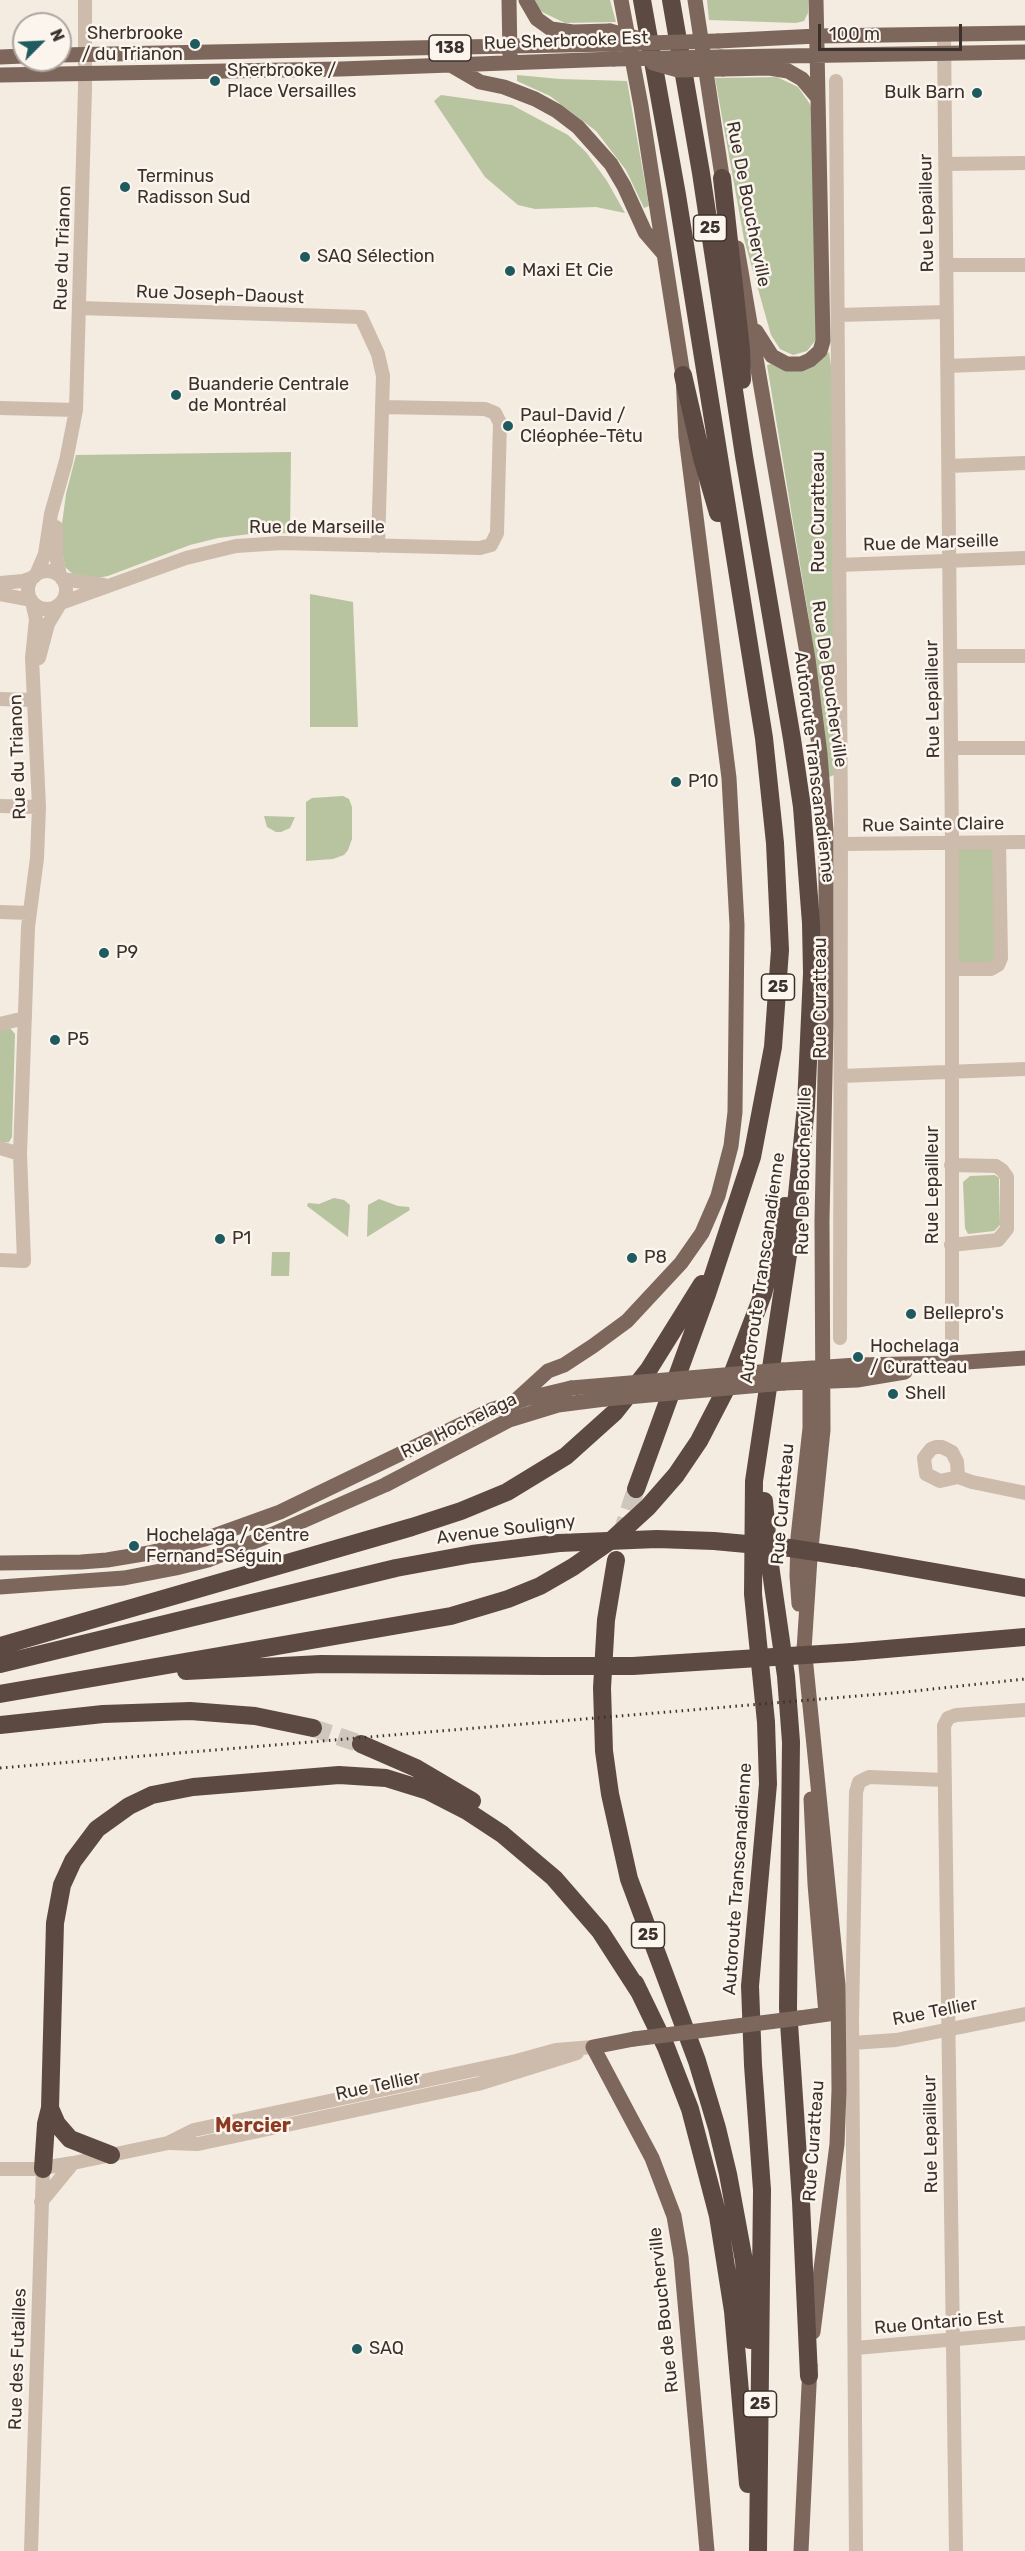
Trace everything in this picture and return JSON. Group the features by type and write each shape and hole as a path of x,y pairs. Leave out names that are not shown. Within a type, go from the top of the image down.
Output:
{"highway":[{"name":"Autoroute Transcanadienne","path":"636,1489 743,1187 759,1128 773,1047 779,966 779,904 772,805 741,590 675,183 642,0"},
{"name":"Autoroute Transcanadienne","path":"671,0 708,218 744,456 791,729 802,807 809,884 812,985 808,1083 792,1227 780,1370 754,1481 752,1553 756,1633 766,1722 768,1784 750,1986 762,2190 758,2551"},
{"path":"722,178 741,349 744,456"},
{"path":"683,375 702,458 741,590"},
{"path":"0,1695 412,1623 474,1610 523,1593 573,1567 626,1529 667,1486 699,1441 728,1385 762,1294 802,1147"},
{"path":"0,1646 423,1524 477,1505 519,1486 572,1451 615,1412 649,1369 718,1260"},
{"path":"780,1370 764,1491 768,1546 784,1659 791,1742 788,2008 801,2202 809,2376"},
{"name":"Avenue Souligny","path":"0,1664 423,1562 558,1543 657,1539 714,1541 790,1548 1025,1588"},
{"name":"25","path":"616,1560 606,1620 602,1688 603,1741 610,1794 629,1879 704,2082 728,2174 744,2262 751,2377 747,2551"},
{"path":"0,1695 183,1672 289,1664 633,1666 852,1652 1025,1637"},
{"path":"0,1725 104,1714 190,1711 255,1716 313,1728"},
{"path":"361,1744 416,1768 454,1790 484,1809 523,1841 582,1903 611,1943 640,1993 666,2047 690,2109 718,2216 733,2311 749,2501"},
{"path":"43,2169 46,2124 50,2108 55,1923 59,1898 67,1873 88,1839 117,1813 152,1795 178,1789 339,1775 386,1778 428,1791 467,1811 493,1828 554,1878 600,1931 640,1993"},
{"path":"50,2108 57,2124 70,2139 80,2145 111,2155"}],"main road":[{"path":"509,0 510,62"},
{"path":"526,0 537,20 551,29 612,44"},
{"path":"514,1402 543,1374 564,1365 627,1321 660,1288 688,1255 702,1233 718,1196 733,1134 736,1100 737,942 732,813 722,715 686,437 683,375 621,0"},
{"name":"Rue De Boucherville","path":"695,0 722,178 751,323 810,668 824,804 827,912 819,1377"},
{"path":"751,323 770,353 781,362 805,363 815,357 821,348 824,331 816,0"},
{"name":"Rue Sherbrooke Est","path":"72,54 1025,33"},
{"name":"Rue Sherbrooke Est","path":"0,75 332,69 510,62 612,44 638,59 678,70 722,63"},
{"path":"722,63 817,55 1025,52"},
{"path":"722,63 788,71 802,79 818,98"},
{"path":"449,64 480,82 504,87 535,99 557,111 578,127 611,164 645,232 664,254"},
{"name":"Rue Hochelaga","path":"0,1563 107,1560 214,1536 279,1512 480,1415 514,1402 780,1370 819,1377 857,1380 952,1363 1025,1358"},
{"path":"564,1365 557,1379 565,1397"},
{"name":"Rue Curatteau","path":"801,2551 809,2376 836,2156 839,2090 813,1855 811,1734 804,1650 810,1558 823,1438 819,1377"},
{"name":"Rue Hochelaga","path":"0,1587 124,1578 208,1560 385,1485 497,1425 565,1397"},
{"name":"Rue Tellier","path":"593,2047 634,2039 832,2014"},
{"name":"Rue de Boucherville","path":"593,2047 652,2158 674,2216 682,2265 707,2551"}],"street":[{"name":"Rue du Trianon","path":"35,576 45,554 51,514 71,440 76,410 85,74 84,0"},
{"name":"Rue Lepailleur","path":"944,35 953,969 952,1363"},
{"name":"Rue Curatteau","path":"836,81 841,844 840,1338"},
{"path":"945,164 1025,163"},
{"path":"946,265 1025,265"},
{"name":"Rue Joseph-Daoust","path":"79,308 361,317 381,363 382,407"},
{"path":"838,315 946,312"},
{"path":"947,366 1025,363"},
{"path":"378,546 382,407"},
{"name":"Rue de Marseille","path":"60,604 186,558 236,546 274,543 480,548 491,545 497,533 500,423 495,413 485,409 382,407"},
{"path":"0,408 76,410"},
{"path":"949,466 1025,463"},
{"name":"Rue du Trianon","path":"57,495 56,555 61,578"},
{"name":"Rue de Marseille","path":"839,565 1025,558"},
{"path":"0,583 23,581 47,572 61,578 66,592 60,604 45,609 31,601 0,594"},
{"path":"31,601 29,586 35,576"},
{"name":"Rue de Marseille","path":"61,578 112,586"},
{"name":"Rue du Trianon","path":"0,1260 24,1261 20,1154 29,913 37,858 39,807 32,658 36,619 31,601"},
{"name":"Rue du Trianon","path":"34,684 48,624 60,604"},
{"path":"950,656 1025,656"},
{"path":"0,699 33,700"},
{"path":"951,748 1025,748"},
{"path":"0,806 39,807"},
{"name":"Rue Sainte Claire","path":"841,844 1025,842"},
{"path":"953,969 991,969 998,965 1001,958 999,843"},
{"path":"0,912 29,913"},
{"path":"0,1024 25,1018"},
{"path":"841,1077 1025,1069"},
{"path":"0,1148 20,1154"},
{"path":"951,1165 996,1166 1002,1170 1007,1176 1007,1229 998,1240 951,1245"},
{"path":"958,1476 972,1482 1025,1493"},
{"name":"Rue Lepailleur","path":"956,2551 944,1726 948,1718 956,1715 1025,1710"},
{"name":"Rue Curatteau","path":"856,2551 852,2043 856,1792 859,1782 869,1777 945,1780"},
{"name":"Rue Tellier","path":"852,2043 896,2040 1025,2014"},
{"name":"Rue Tellier","path":"0,2169 43,2169 73,2163 168,2143 194,2130 516,2061 556,2050 593,2047"},
{"path":"41,2202 73,2163"},
{"name":"Rue des Futailles","path":"31,2551 43,2169"},
{"name":"Rue Ontario Est","path":"856,2348 1025,2333"}],"green space":[{"path":"533,0 610,0 616,22 565,23 542,12"},
{"path":"707,0 808,0 808,13 804,21 796,23 709,20"},
{"path":"517,75 627,81 649,206 644,208 626,170 596,131 550,96 517,81"},
{"path":"777,77 798,87 810,104 813,115 818,337 807,351 793,355 780,349 771,335 744,239 715,78"},
{"path":"441,95 512,105 568,135 586,152 607,181 625,213 596,207 535,209 518,205 485,177 434,101"},
{"path":"829,352 832,373 834,775 829,777 808,613 767,365 771,364 785,370 814,365"},
{"path":"291,452 290,533 218,538 190,545 97,578 75,576 65,567 62,550 62,524 66,494 76,455"},
{"path":"310,594 353,602 358,727 310,727"},
{"path":"343,796 349,799 352,807 352,839 348,850 344,855 333,859 306,861 306,802 312,798"},
{"path":"264,816 295,817 290,828 276,832 267,827"},
{"path":"952,843 999,843 998,965 953,969"},
{"path":"0,1028 10,1028 15,1034 12,1137 9,1142 0,1143"},
{"path":"995,1175 999,1178 1000,1225 994,1231 968,1234 965,1228 963,1182 970,1176"},
{"path":"334,1198 344,1200 350,1205 348,1237 307,1206 308,1203 319,1204"},
{"path":"379,1199 398,1206 409,1207 410,1210 367,1237 368,1205"},
{"path":"272,1252 290,1252 289,1276 271,1276"}],"tunnel":[{"path":"621,1536 636,1489"},
{"path":"313,1728 361,1744"}],"railway":[{"path":"0,1768 905,1692 1025,1679"}],"place":[{"name":"Sherbrooke / du Trianon","path":"195,44"},
{"name":"Sherbrooke / Place Versailles","path":"215,81"},
{"name":"Bulk Barn","path":"977,93"},
{"name":"Terminus Radisson Sud","path":"125,187"},
{"name":"SAQ Sélection","path":"305,257"},
{"name":"Maxi Et Cie","path":"510,271"},
{"name":"Buanderie Centrale de Montréal","path":"176,395"},
{"name":"Paul-David / Cléophée-Têtu","path":"508,426"},
{"name":"P10","path":"676,782"},
{"name":"P9","path":"104,953"},
{"name":"P5","path":"55,1040"},
{"name":"P1","path":"220,1239"},
{"name":"P8","path":"632,1258"},
{"name":"Bellepro's","path":"911,1314"},
{"name":"Hochelaga / Curatteau","path":"858,1357"},
{"name":"Shell","path":"893,1394"},
{"name":"Hochelaga / Centre Fernand-Séguin","path":"134,1546"},
{"name":"SAQ","path":"357,2349"}],"district":[{"name":"Mercier","path":"253,2126"}]}
